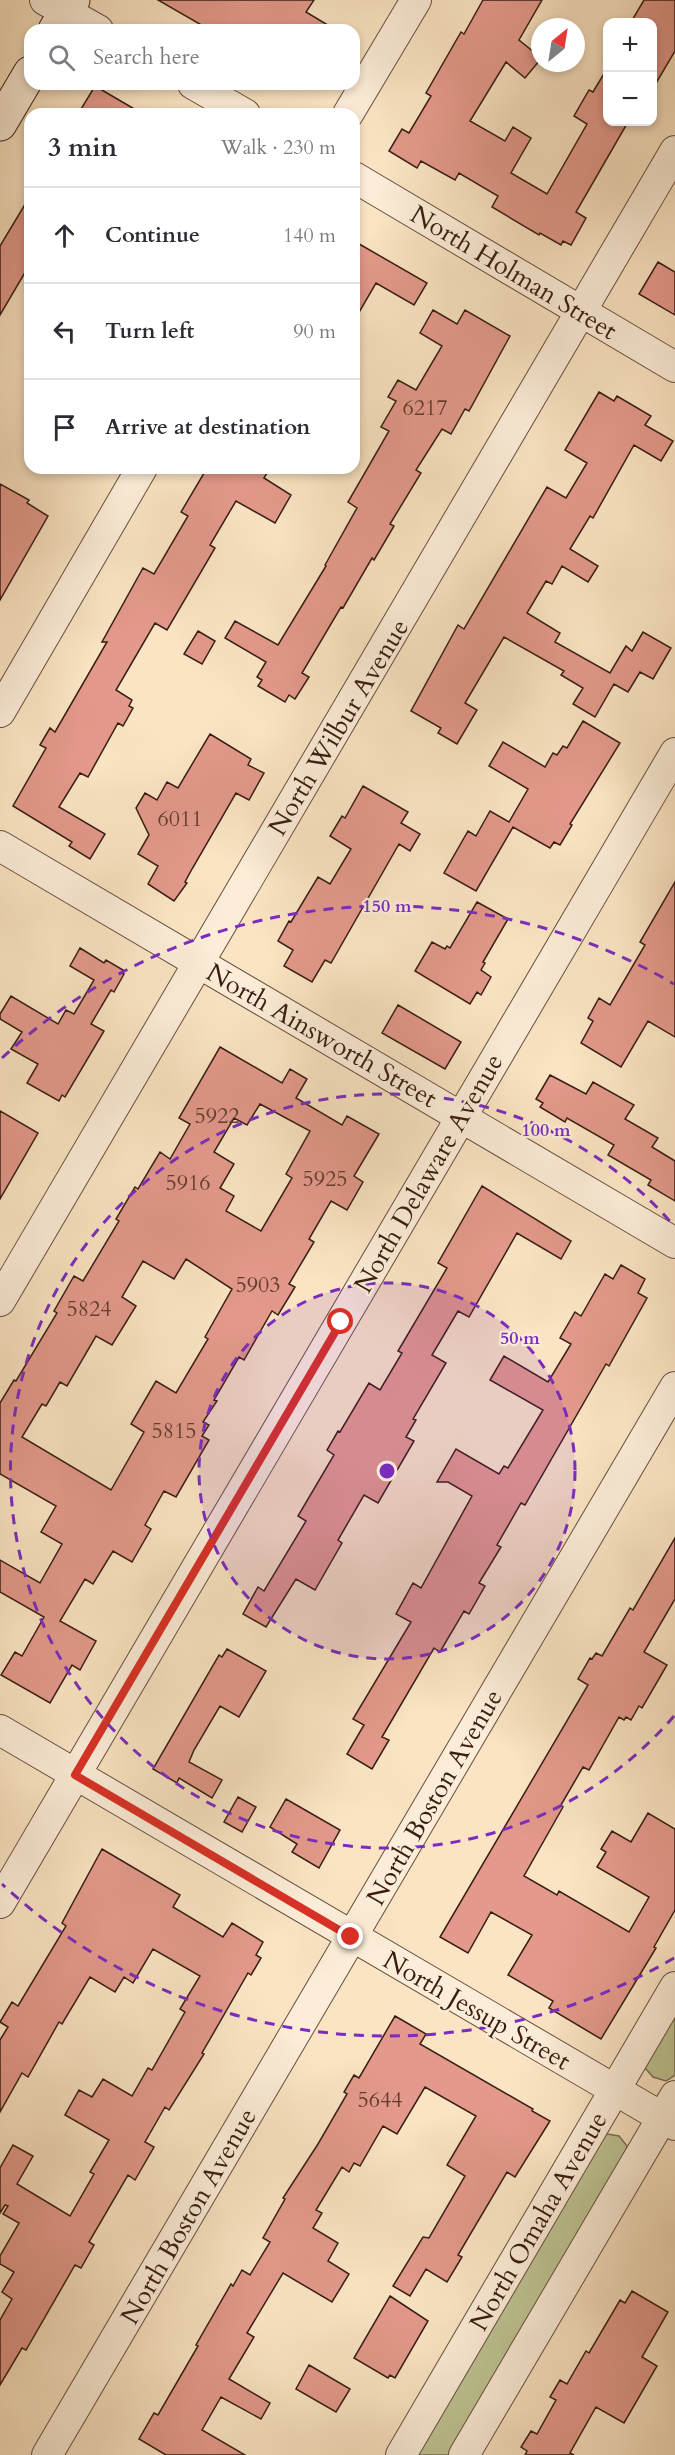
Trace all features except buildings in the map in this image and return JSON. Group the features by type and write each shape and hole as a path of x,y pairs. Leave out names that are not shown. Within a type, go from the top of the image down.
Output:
{"main road":[{"path":"0,124 24,83"}],"street":[{"path":"352,108 416,0"},
{"path":"60,10 87,24"},
{"path":"203,90 234,108"},
{"name":"North Wilbur Avenue","path":"0,1301 675,152"},
{"name":"North Holman Street","path":"360,181 675,367"},
{"path":"0,712 139,474"},
{"name":"North Delaware Avenue","path":"0,1903 675,753"},
{"name":"North Ainsworth Street","path":"0,846 675,1243"},
{"name":"North Boston Avenue","path":"47,2455 675,1387"},
{"name":"North Jessup Street","path":"0,1730 615,2090 671,2113"},
{"name":"North Omaha Avenue","path":"401,2455 675,1987"},
{"name":"North Omaha Avenue","path":"464,2455 671,2113"}],"green space":[{"path":"675,2007 675,2075 666,2081 653,2077 645,2068"},
{"path":"607,2134 619,2136 627,2146 627,2156 452,2455 412,2455 598,2139"}],"route":[{"path":"341,1322 75,1775 351,1937"}]}
